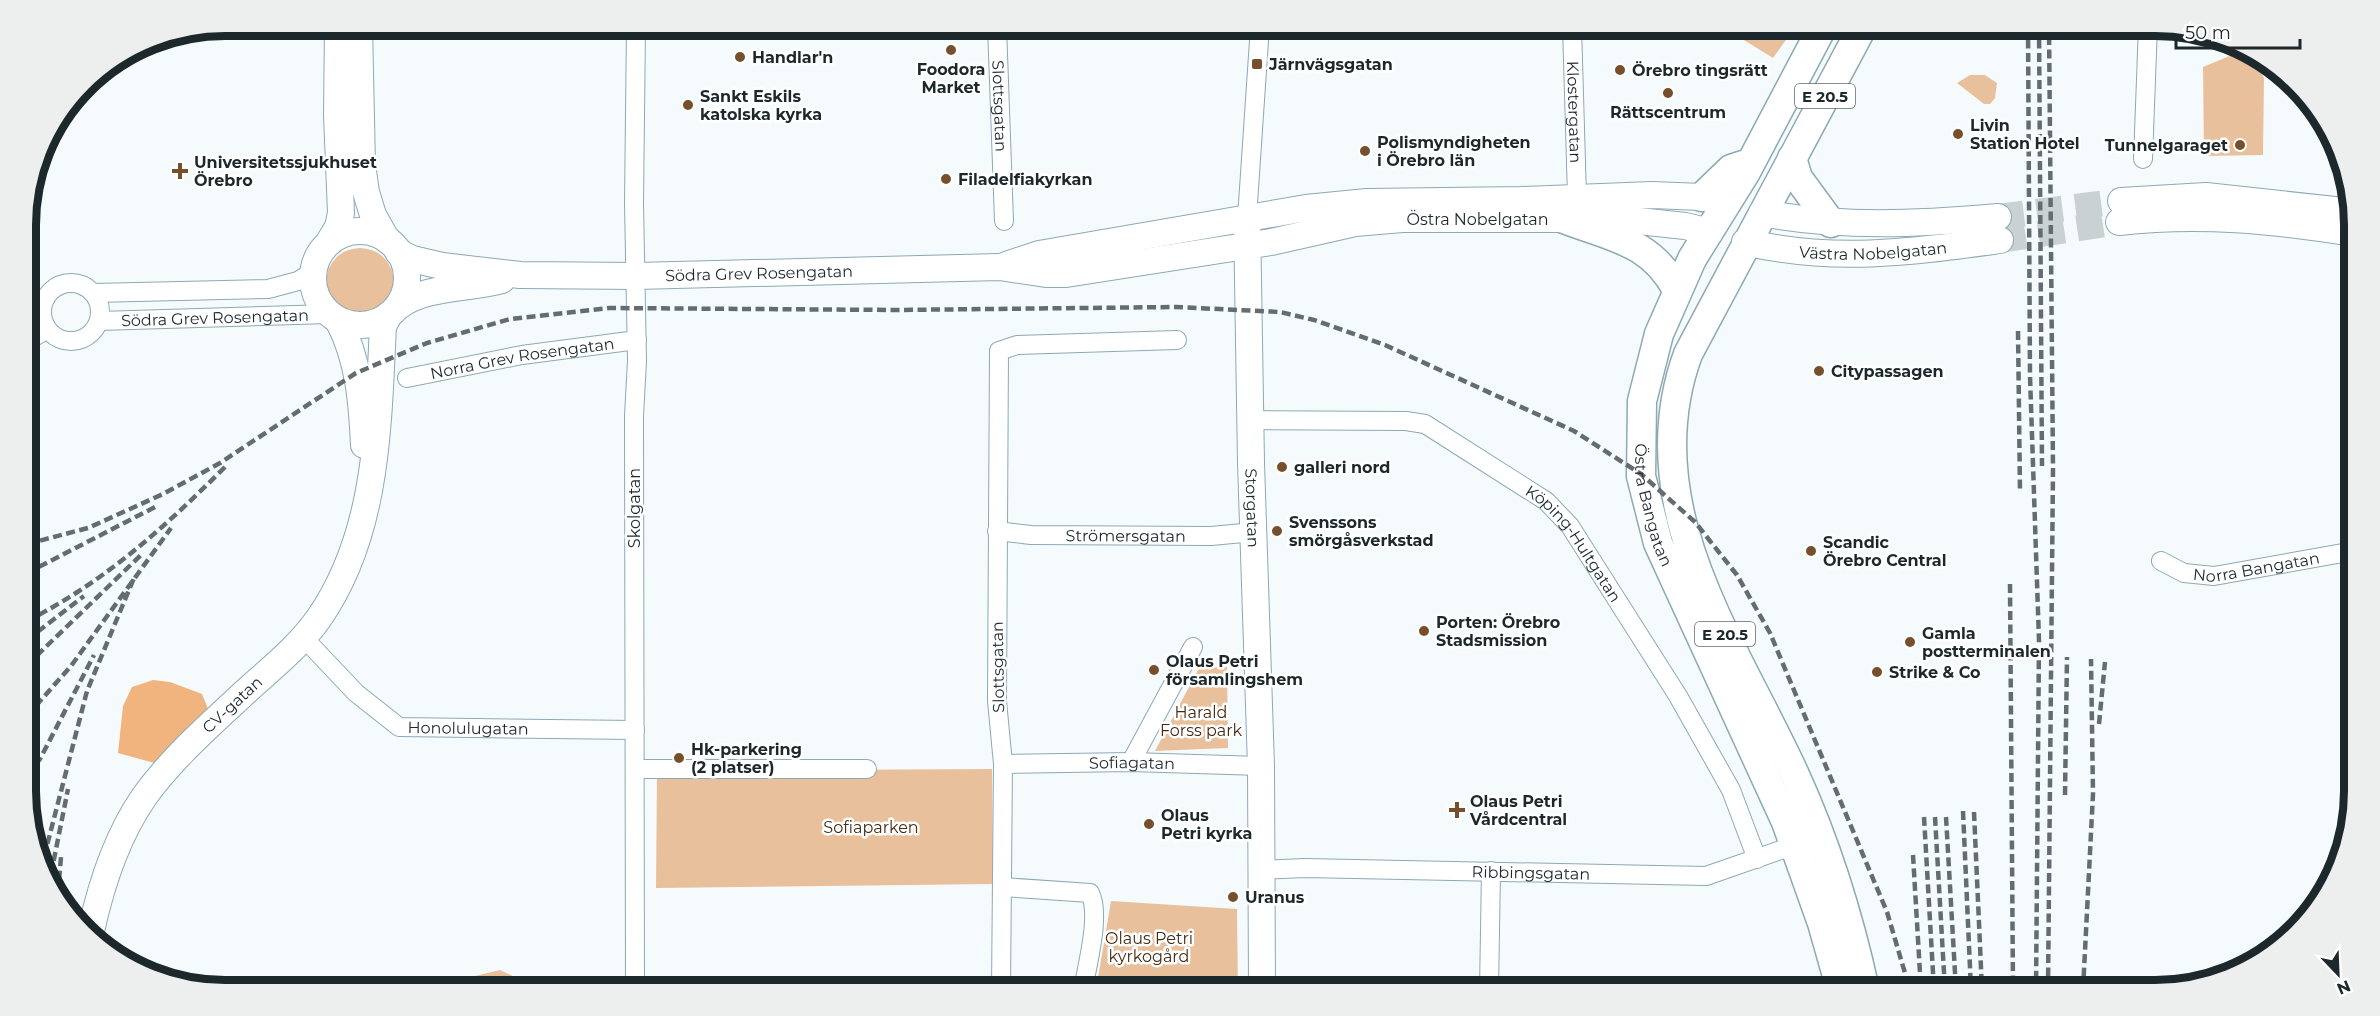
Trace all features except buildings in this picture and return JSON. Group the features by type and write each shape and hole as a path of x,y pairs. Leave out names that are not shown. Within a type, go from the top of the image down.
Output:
{"main road":[{"path":"338,36 337,115 341,213 338,227 317,257 312,272 315,297 334,317 362,326 394,310 407,281 405,266 373,215 366,192 362,165 359,36"},
{"name":"Östra Bangatan","path":"1819,36 1751,162 1734,205 1745,242 1688,354 1676,388 1673,463 1677,504 1702,589 1795,776 1822,923 1837,980"},
{"name":"Östra Bangatan","path":"1855,36 1792,158 1734,205 1710,232 1677,290 1659,334 1646,380 1642,400 1641,462 1646,506 1658,543 1765,773 1841,897 1862,980"},
{"path":"1734,205 1775,150 1775,117"},
{"path":"1792,158 1798,178 1831,223"},
{"name":"Östra Nobelgatan","path":"1246,247 1355,223 1570,208 1652,195 1734,205"},
{"path":"2343,211 2206,196 2120,211 2184,217 2240,218 2344,232"},
{"name":"Östra Nobelgatan","path":"1258,216 1367,202 1570,208 1710,232"},
{"name":"Västra Nobelgatan","path":"1734,205 1831,223 1933,223 1999,228 1902,254 1858,256 1788,251 1745,242"},
{"path":"1570,208 1646,251 1667,270 1677,290"},
{"name":"Södra Grev Rosengatan","path":"1000,267 1039,254 1258,216"},
{"name":"Storgatan","path":"1258,216 1246,247 1261,766 1262,980"},
{"path":"329,242 340,236 359,231 393,246"},
{"path":"1710,232 1745,242"},
{"name":"Södra Grev Rosengatan","path":"393,246 412,259 442,266 520,275 636,276 1000,267 1046,274 1066,274 1246,247"},
{"name":"Södra Grev Rosengatan","path":"394,310 408,298 430,291 489,284 520,275"},
{"name":"CV-gatan","path":"92,926 116,850 144,797 188,747 287,655 318,619 341,580 360,533 369,479 377,451 383,326 394,310"},
{"name":"CV-gatan","path":"334,317 350,351 360,387 364,452 369,479"},
{"path":"1641,462 1673,463"}],"street":[{"name":"Skolgatan","path":"635,980 636,36"},
{"name":"Slottsgatan","path":"997,36 1004,221"},
{"name":"Storgatan","path":"1258,216 1260,36"},
{"name":"Klostergatan","path":"1570,208 1574,140 1572,36"},
{"path":"2143,159 2148,36"},
{"name":"Södra Grev Rosengatan","path":"93,293 268,289 298,281 312,272"},
{"path":"64,283 76,283 93,293 99,304 99,321 90,334 75,341 62,340 47,329 42,307 52,289 64,283"},
{"name":"Södra Grev Rosengatan","path":"99,321 334,317"},
{"path":"36,336 47,329"},
{"name":"Norra Grev Rosengatan","path":"407,378 522,355 637,340"},
{"name":"Slottsgatan","path":"1001,980 1003,764 997,700 996,531 999,351 1017,345 1177,340"},
{"name":"Köping-Hultgatan","path":"1250,420 1406,421 1425,424 1441,432 1551,506 1570,526 1678,696 1731,790 1757,860"},
{"name":"Strömersgatan","path":"996,531 1031,535 1211,536 1254,532"},
{"name":"Norra Bangatan","path":"2161,561 2184,573 2214,576 2344,553"},
{"name":"Honolulugatan","path":"303,637 356,693 399,727 635,730"},
{"path":"1131,762 1193,647"},
{"name":"Sofiagatan","path":"1003,764 1131,762 1261,766"},
{"path":"635,770 867,769"},
{"name":"Ribbingsgatan","path":"1261,870 1491,871 1706,876 1757,860 1806,840"},
{"path":"1489,980 1491,871"},
{"path":"1003,887 1090,893 1094,901 1094,924 1085,980"}],"green space":[{"path":"1737,36 1789,36 1773,58"},
{"path":"2235,54 2259,67 2264,78 2263,155 2204,156 2203,67"},
{"path":"1970,75 1985,75 1997,83 1995,98 1990,104 1984,104 1957,83"},
{"path":"360,248 373,251 384,258 391,269 394,282 391,295 384,306 373,313 360,316 347,313 336,306 329,295 326,282 329,269 336,258 347,251"},
{"name":"Harald Forss park","path":"1227,667 1228,748 1155,751 1199,668"},
{"name":"Sofiaparken","path":"992,769 993,884 656,888 657,771"},
{"name":"Olaus Petri kyrkogård","path":"1111,901 1237,909 1238,980 1098,980"},
{"path":"500,970 518,980 458,980"}],"shaded area":[{"path":"153,680 170,682 202,694 208,709 174,743 158,764 118,753 123,706 132,687"}],"tunnel":[{"path":"1998,217 2121,201"},
{"path":"2000,240 2119,222"}],"railway":[{"path":"2028,36 2030,376 2039,641 2036,980"},
{"path":"2039,36 2042,466"},
{"path":"2048,980 2053,469 2049,36"},
{"path":"36,542 88,528 163,494 220,463 356,373 427,343 510,319 609,308 895,310 1176,307 1280,312 1314,320 1385,345 1574,431 1641,474 1695,522 1737,575 1770,633 1887,912 1907,980"},
{"path":"2018,331 2020,492"},
{"path":"36,616 109,570 181,510 227,465"},
{"path":"36,568 155,507"},
{"path":"36,706 71,666 171,528"},
{"path":"36,656 142,554"},
{"path":"46,851 87,691 134,578"},
{"path":"2010,584 2013,980"},
{"path":"36,633 84,596"},
{"path":"36,764 94,655"},
{"path":"2065,795 2067,657"},
{"path":"2084,980 2093,794 2091,659"},
{"path":"2099,724 2105,662"},
{"path":"52,868 68,789"},
{"path":"1963,811 1971,980"},
{"path":"1974,812 1982,980"},
{"path":"1924,817 1933,980"},
{"path":"1935,817 1944,980"},
{"path":"1946,817 1955,980"},
{"path":"1913,855 1920,980"},
{"path":"59,882 61,857"}],"place":[{"name":"Foodora Market","path":"951,50"},
{"name":"Handlar'n","path":"740,57"},
{"name":"Järnvägsgatan","path":"1257,64"},
{"name":"Örebro tingsrätt","path":"1620,70"},
{"name":"Rättscentrum","path":"1668,93"},
{"name":"Sankt Eskils katolska kyrka","path":"688,105"},
{"name":"Livin Station Hotel","path":"1958,134"},
{"name":"Tunnelgaraget","path":"2240,145"},
{"name":"Polismyndigheten i Örebro län","path":"1365,151"},
{"name":"Universitetssjukhuset Örebro","path":"180,171"},
{"name":"Filadelfiakyrkan","path":"946,179"},
{"name":"Citypassagen","path":"1819,371"},
{"name":"galleri nord","path":"1282,467"},
{"name":"Svenssons smörgåsverkstad","path":"1277,531"},
{"name":"Scandic Örebro Central","path":"1811,551"},
{"name":"Porten: Örebro Stadsmission","path":"1424,631"},
{"name":"Gamla postterminalen","path":"1910,642"},
{"name":"Olaus Petri församlingshem","path":"1154,670"},
{"name":"Strike & Co","path":"1877,672"},
{"name":"Hk-parkering (2 platser)","path":"679,758"},
{"name":"Olaus Petri Vårdcentral","path":"1457,810"},
{"name":"Olaus Petri kyrka","path":"1149,824"},
{"name":"Uranus","path":"1233,897"}]}
